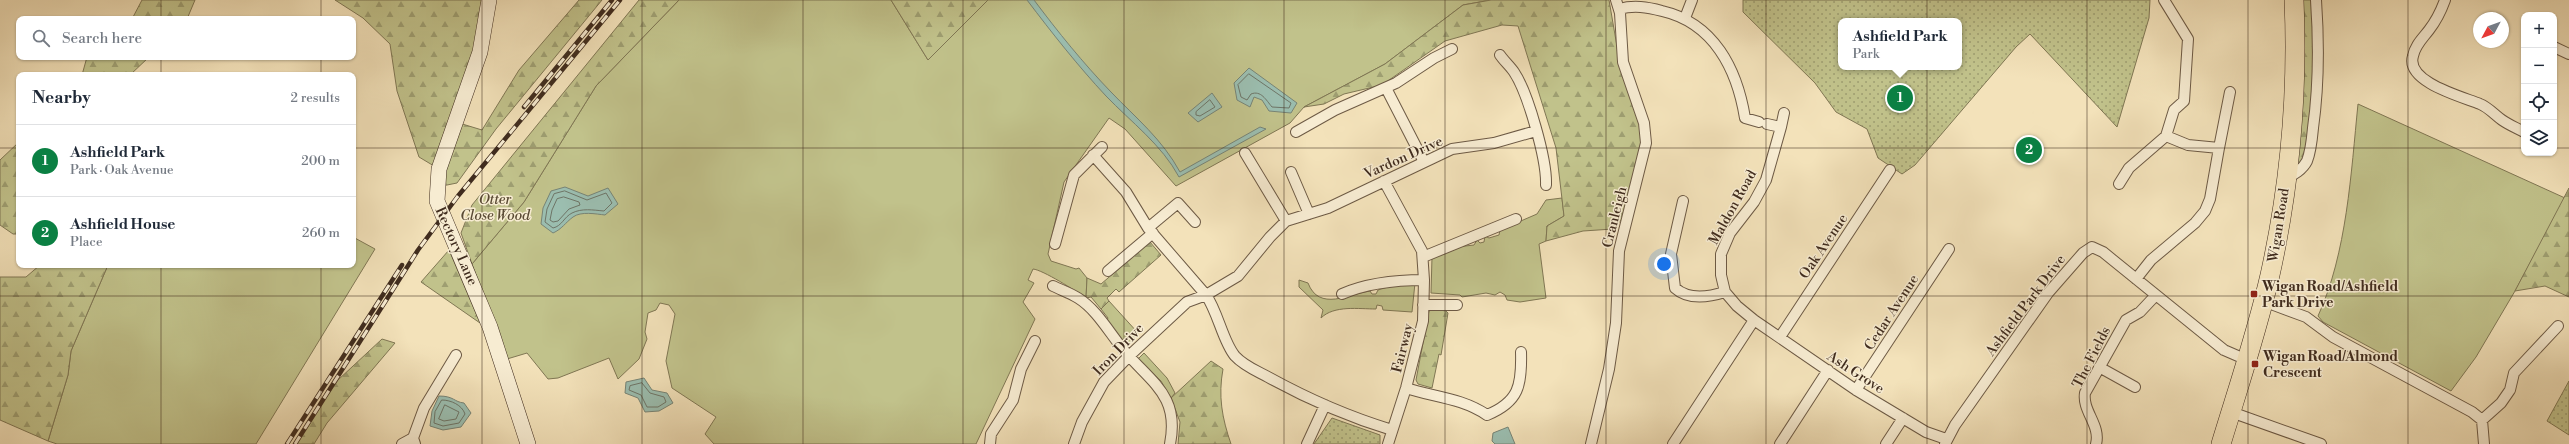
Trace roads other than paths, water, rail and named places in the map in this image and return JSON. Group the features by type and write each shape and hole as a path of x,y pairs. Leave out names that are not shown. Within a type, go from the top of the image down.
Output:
{"highway":[{"name":"Wigan Road","path":"2221,444 2263,301 2276,244 2286,178 2296,83 2294,0"}],"main road":[{"name":"Rectory Lane","path":"489,0 480,52 439,169 437,201 490,327 528,444"}],"street":[{"path":"1685,18 1692,0"},
{"path":"2119,184 2129,168 2166,136 2174,110 2184,101 2188,39 2164,0"},
{"path":"2286,178 2293,176 2306,162 2311,146 2318,82 2319,37 2316,0"},
{"path":"2444,0 2441,11 2430,30 2420,40 2412,57 2414,67 2422,78 2462,99 2481,104 2503,121 2521,130"},
{"path":"1618,4 1649,8 1685,18 1705,32 1729,66 1741,95 1744,122 1763,122 1781,127"},
{"name":"Cranleigh","path":"1592,444 1609,369 1616,323 1621,237 1645,156 1646,143 1644,123 1623,62 1618,4"},
{"path":"2556,48 2569,54"},
{"path":"1296,132 1335,110 1386,88 1434,58 1452,49"},
{"path":"1500,55 1514,73 1523,91 1547,169 1546,185"},
{"path":"1386,88 1424,162"},
{"path":"2136,279 2151,260 2195,223 2205,211 2210,199 2230,92"},
{"name":"Maldon Road","path":"1725,292 1721,275 1721,254 1730,233 1756,197 1766,180 1784,113"},
{"name":"Vardon Drive","path":"1206,295 1238,276 1270,237 1286,221 1328,208 1384,180 1452,149 1494,143 1536,131"},
{"path":"2166,136 2188,145 2219,148"},
{"path":"1055,244 1074,175 1102,147"},
{"path":"1245,153 1286,221"},
{"path":"1093,155 1126,192 1150,230 1206,295 1213,306 1234,354 1243,363 1355,419 1392,430"},
{"name":"Oak Avenue","path":"1780,337 1890,170"},
{"path":"1291,172 1310,214"},
{"name":"Fairway","path":"1384,180 1423,257 1424,280 1423,321 1406,388 1388,444"},
{"path":"1683,201 1671,254 1675,288 1680,293 1708,298 1725,292"},
{"path":"1108,271 1178,203 1195,222"},
{"path":"1423,257 1516,219"},
{"name":"Ashfield Park Drive","path":"1945,442 2048,293 2086,251 2092,247 2098,249 2224,350 2246,360"},
{"name":"Cedar Avenue","path":"1856,390 1949,249"},
{"path":"1342,294 1351,290 1401,280 1424,280"},
{"path":"1053,286 1078,298 1094,313 1128,356 1150,375 1163,394 1171,416 1170,444"},
{"name":"Ash Grove","path":"1725,292 1737,306 1754,320 1856,390 1945,442"},
{"name":"Iron Drive","path":"1074,444 1082,422 1104,382 1128,356 1187,302 1206,295"},
{"name":"The Fields","path":"2096,444 2097,431 2085,398 2099,367 2128,317 2140,312 2155,296"},
{"path":"2263,301 2306,317 2333,337 2472,412 2482,420 2484,444"},
{"path":"1423,305 1457,304"},
{"path":"1673,444 1754,320"},
{"path":"2482,420 2501,403 2510,390 2514,374 2558,326"},
{"path":"990,444 991,434 1012,400 1022,369 1035,341"},
{"path":"1406,388 1437,397 1457,399 1487,415 1504,407 1515,395 1521,370 1521,352"},
{"path":"402,444 414,441 424,408 456,355"},
{"path":"2099,367 2135,387"},
{"path":"1780,444 1828,370"},
{"path":"1307,444 1325,405"},
{"path":"2231,412 2321,444"},
{"path":"1886,444 1903,418"}],"water":[{"path":"1027,0 1034,0 1091,70 1157,139 1180,172 1260,127 1266,129 1179,177 1164,154 1085,73"},
{"path":"1249,68 1297,103 1291,113 1269,111 1262,100 1254,97 1250,107 1237,100 1234,83"},
{"path":"1212,93 1222,107 1198,122 1188,113"},
{"path":"565,187 588,196 608,188 618,204 605,215 589,213 576,215 559,230 553,233 541,224 543,208 551,191"},
{"path":"644,378 652,390 667,393 673,403 659,411 645,412 638,398 625,393 626,382"},
{"path":"439,396 448,397 464,403 471,413 461,427 443,430 430,426 432,411"},
{"path":"1508,427 1515,444 1495,444 1492,441 1493,433"}],"railway":[{"path":"524,107 612,0"},
{"path":"295,444 418,250 458,196 620,0"},
{"path":"287,444 402,265"}],"place":[{"name":"Ashfield Park","path":"1900,98"},
{"name":"Ashfield House","path":"2029,150"},
{"name":"Wigan Road/Ashfield Park Drive","path":"2254,294"},
{"name":"Wigan Road/Almond Crescent","path":"2255,364"}],"park label":[{"name":"Otter Close Wood","path":"495,208"}]}
